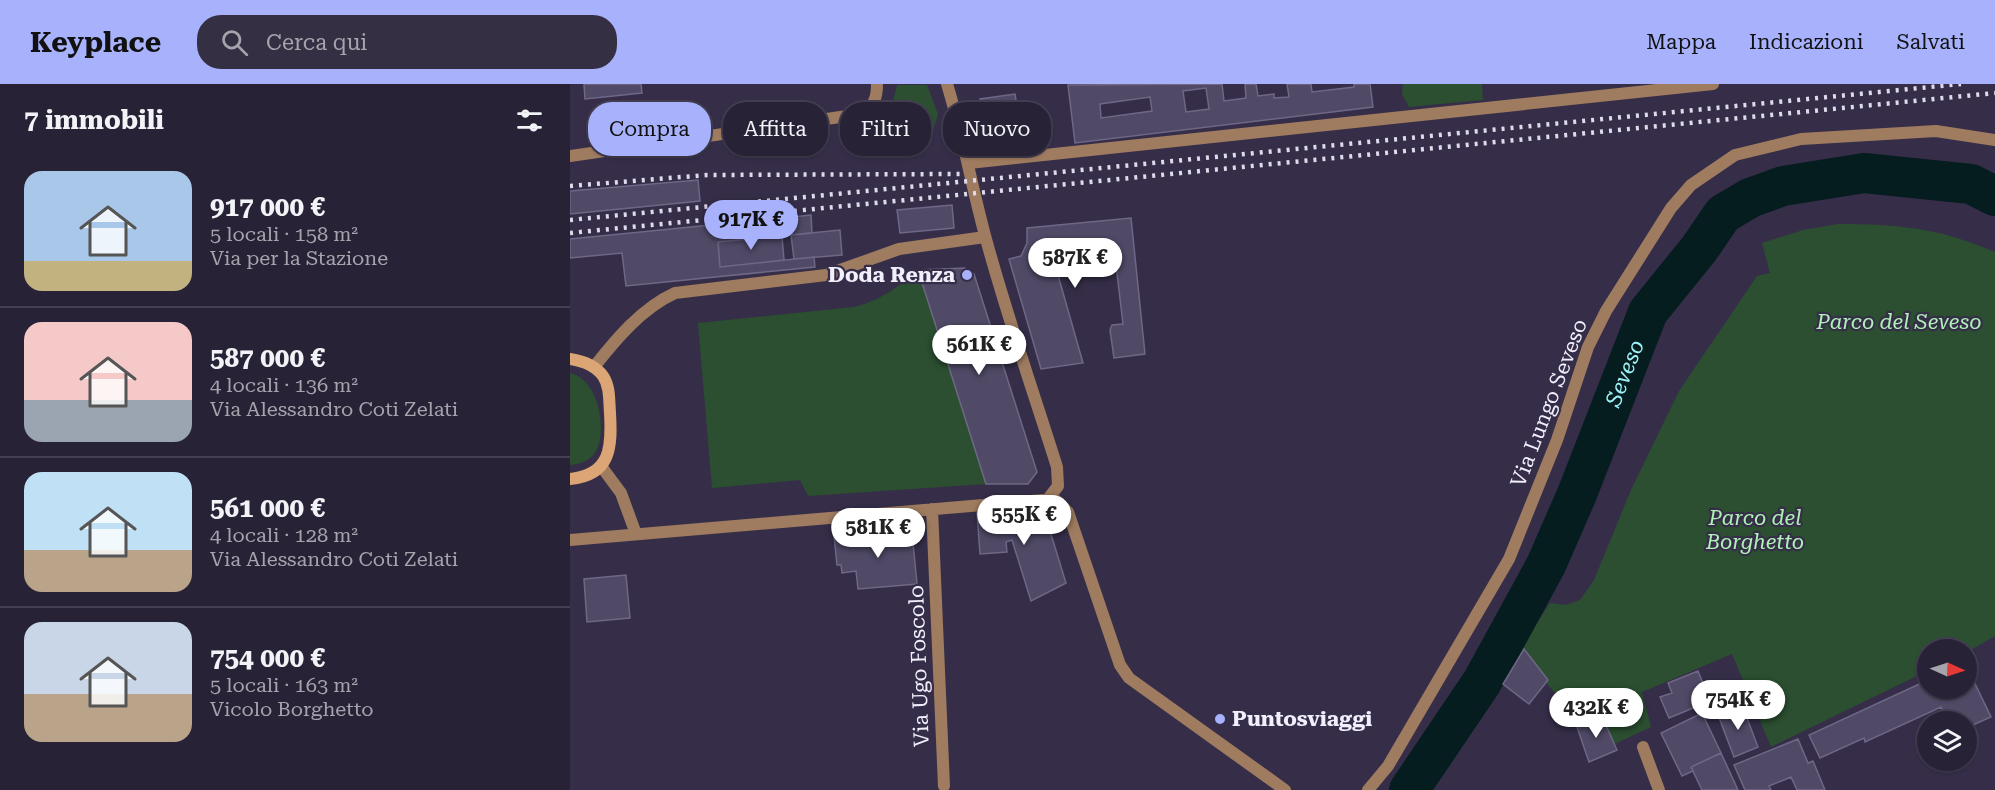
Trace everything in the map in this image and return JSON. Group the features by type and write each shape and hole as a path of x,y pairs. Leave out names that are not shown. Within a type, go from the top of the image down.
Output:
{"street":[{"path":"570,156 861,114 870,109 877,96 877,84"},
{"path":"947,84 969,162 971,181 986,237 1057,467 1058,486 1048,499"},
{"path":"969,162 1713,84"},
{"name":"Via Lungo Seveso","path":"1368,790 1388,766 1509,559 1557,440 1588,347 1606,311 1671,208 1691,184 1735,155 1801,139 1936,131 1995,140"},
{"path":"594,368 643,314 662,299 675,293 826,275 899,249 986,237"},
{"path":"570,359 594,368 604,377 609,390 610,446 601,466 590,474 570,479"},
{"path":"601,466 621,493 636,534"},
{"path":"570,540 1048,499 1056,501 1068,512 1120,665 1129,678 1285,790"},
{"name":"Via Ugo Foscolo","path":"932,509 944,786"},
{"path":"1643,747 1659,790"}],"green space":[{"path":"1403,84 1482,84 1483,100 1409,107 1402,94"},
{"path":"897,85 927,85 938,114 933,131 931,131 931,102 893,102"},
{"name":"Parco del Borghetto","path":"1838,224 1918,229 1955,238 1995,252 1995,636 1977,646 1977,639 1917,639 1917,676 1771,747 1732,654 1642,692 1651,727 1608,747 1594,716 1575,720 1550,687 1518,652 1550,603 1566,605 1580,600 1594,580 1631,490 1679,391 1757,276 1770,273 1762,243 1803,230"},
{"path":"918,270 986,484 808,496 800,480 712,488 698,323 854,307 888,293"},
{"path":"570,373 580,377 593,394 598,405 601,429 597,449 592,456 570,465"}],"building":[{"path":"584,84 641,84 642,93 585,99"},
{"path":"1222,84 1224,101 1246,98 1245,84 1256,84 1258,96 1274,94 1274,98 1289,97 1287,84 1311,84 1312,92 1354,87 1354,84 1370,84 1373,107 1075,143 1068,85","holes":["1206,88 1209,109 1186,112 1183,91","1150,97 1152,111 1101,118 1100,104"]},
{"path":"1015,94 1016,102 980,102 980,99"},
{"path":"698,180 700,201 570,214 570,191"},
{"path":"952,205 954,228 900,233 897,210"},
{"path":"811,215 812,233 718,242 719,255 720,267 814,257 815,267 626,286 622,253 570,258 570,239"},
{"path":"1131,218 1145,354 1114,358 1110,330 1112,325 1123,324 1114,248 1052,254 1083,363 1041,369 1009,259 1021,256 1027,243 1027,228"},
{"path":"840,230 842,255 794,259 791,235"},
{"path":"782,236 784,260 720,267 718,242"},
{"path":"965,268 974,274 1037,472 1028,484 986,484 918,270"},
{"path":"1043,508 1066,583 1031,601 1012,540 1006,542 1007,552 980,554 977,513"},
{"path":"876,532 877,536 912,532 917,584 858,589 856,571 842,573 841,565 837,565 834,536"},
{"path":"626,575 630,618 587,622 584,579"},
{"path":"1524,649 1548,680 1529,704 1503,684"},
{"path":"1698,671 1710,701 1669,718 1660,697 1672,693 1668,683"},
{"path":"1917,685 1917,699 1977,699 1977,688 1991,717 1977,723 1977,711 1943,711 1941,707 1932,711 1917,711 1917,718 1865,742 1864,738 1820,758 1809,735"},
{"path":"1742,705 1758,747 1734,757 1718,715"},
{"path":"1702,713 1721,753 1691,767 1693,771 1682,776 1661,733"},
{"path":"1602,716 1617,750 1589,762 1577,727"},
{"path":"1798,739 1808,763 1813,761 1825,790 1797,790 1791,777 1769,786 1771,790 1745,790 1734,765"},
{"path":"1721,753 1738,790 1702,790 1691,767"}],"waterway":[{"name":"Seveso","path":"1409,790 1482,682 1546,565 1577,494 1648,312 1699,249 1723,214 1750,198 1783,186 1864,173 1971,184 1995,196"}],"railway":[{"path":"570,220 1961,84"},
{"path":"570,233 1995,93"},
{"path":"570,186 707,175 961,174"}],"place":[{"name":"Doda Renza","path":"967,275"},
{"name":"Puntosviaggi","path":"1220,719"}],"park label":[{"name":"Parco del Seveso","path":"1899,322"}]}
